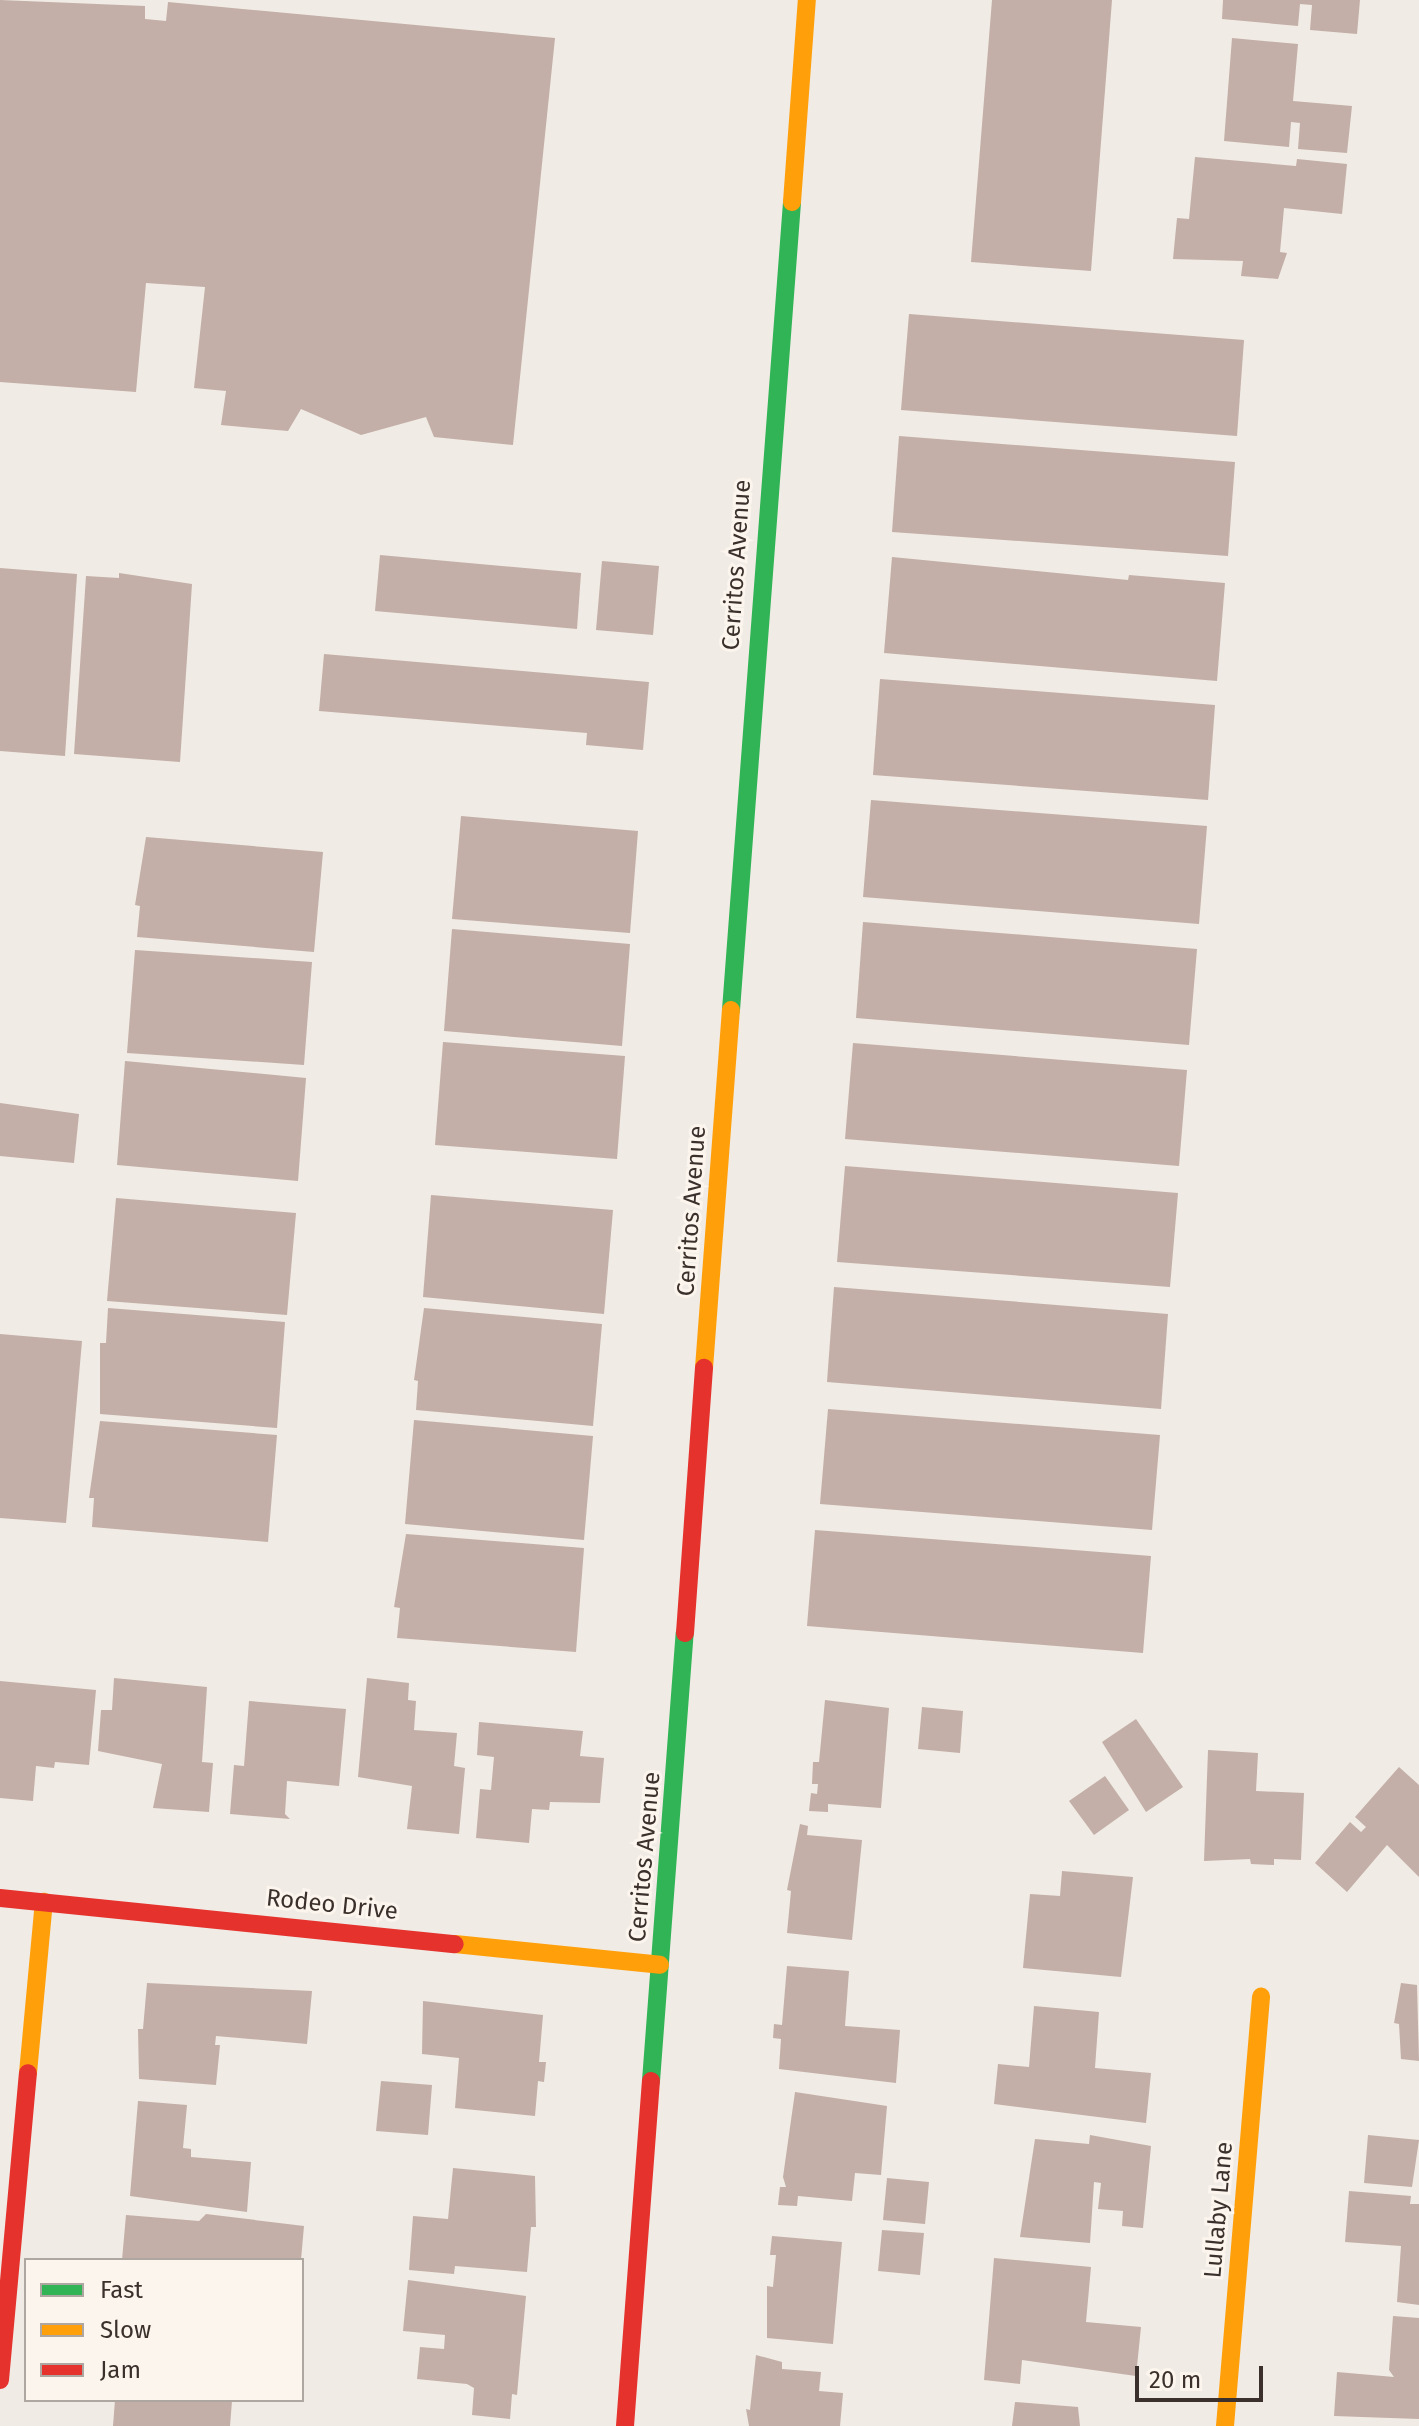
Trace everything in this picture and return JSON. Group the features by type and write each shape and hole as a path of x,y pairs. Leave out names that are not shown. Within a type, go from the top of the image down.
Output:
{"street":[{"name":"Cerritos Avenue","path":"625,2426 807,0"},
{"name":"Rodeo Drive","path":"0,1898 660,1965"},
{"path":"0,2380 44,1902"},
{"name":"Lullaby Lane","path":"1225,2426 1261,1997"}],"building":[{"path":"0,0 145,6 145,19 166,21 168,2 555,38 513,445 434,437 426,417 361,435 301,409 288,431 221,425 226,391 194,388 205,287 146,283 136,392 0,382"},
{"path":"992,0 1112,0 1091,271 971,262"},
{"path":"1223,0 1360,0 1357,34 1310,30 1312,5 1300,4 1298,26 1222,19"},
{"path":"1232,38 1298,44 1293,101 1352,106 1347,153 1298,149 1300,123 1291,122 1289,147 1224,141"},
{"path":"1195,157 1296,166 1297,159 1347,164 1342,214 1284,208 1280,252 1287,253 1278,279 1241,276 1243,261 1173,259 1177,218 1189,219"},
{"path":"909,314 1244,340 1237,436 901,410"},
{"path":"899,436 1235,462 1228,556 892,532"},
{"path":"380,555 581,573 577,629 375,611"},
{"path":"892,557 1128,580 1129,575 1225,583 1217,681 884,653"},
{"path":"602,561 659,566 653,635 596,630"},
{"path":"0,568 77,574 65,756 0,751"},
{"path":"119,573 192,584 180,762 74,754 86,576 119,578"},
{"path":"324,654 649,682 643,750 586,745 587,733 319,711"},
{"path":"880,679 1215,705 1208,800 873,775"},
{"path":"871,800 1207,826 1199,924 863,897"},
{"path":"461,816 638,831 630,933 452,919"},
{"path":"146,837 323,852 314,952 137,937 140,906 135,905"},
{"path":"863,922 1197,949 1189,1045 856,1018"},
{"path":"452,929 630,944 622,1046 444,1031"},
{"path":"135,950 312,962 304,1065 127,1053"},
{"path":"443,1042 625,1056 617,1159 435,1145"},
{"path":"853,1043 1187,1070 1179,1166 845,1139"},
{"path":"125,1061 306,1078 298,1181 117,1165"},
{"path":"0,1103 79,1114 74,1163 0,1156"},
{"path":"845,1166 1178,1193 1170,1287 837,1262"},
{"path":"431,1195 613,1210 604,1314 423,1297"},
{"path":"116,1198 296,1213 287,1315 107,1301"},
{"path":"834,1287 1168,1314 1161,1409 827,1382"},
{"path":"108,1308 285,1322 277,1428 100,1414 100,1343 106,1343"},
{"path":"424,1308 602,1324 593,1426 416,1410 418,1381 414,1380"},
{"path":"0,1334 82,1341 66,1523 0,1518"},
{"path":"828,1409 1160,1435 1152,1530 820,1504"},
{"path":"414,1420 593,1436 584,1540 405,1524"},
{"path":"100,1421 277,1435 268,1542 92,1527 94,1498 89,1498"},
{"path":"815,1530 1151,1556 1143,1653 807,1626"},
{"path":"406,1534 584,1548 576,1652 397,1638 400,1608 394,1607"},
{"path":"114,1678 207,1687 202,1762 213,1763 209,1812 153,1808 162,1764 98,1751 101,1710 112,1710"},
{"path":"367,1678 409,1683 408,1700 416,1701 414,1730 457,1733 454,1766 465,1768 459,1834 407,1829 412,1786 358,1777"},
{"path":"0,1681 96,1690 89,1765 55,1762 54,1768 36,1766 33,1801 0,1798"},
{"path":"825,1700 889,1708 881,1808 828,1804 828,1812 809,1811 811,1793 817,1794 818,1784 812,1784 813,1762 819,1762"},
{"path":"249,1701 346,1709 339,1786 287,1781 285,1814 290,1819 230,1814 234,1765 244,1766"},
{"path":"922,1707 963,1711 960,1753 918,1749"},
{"path":"1136,1719 1183,1787 1146,1812 1102,1742"},
{"path":"479,1722 583,1731 580,1756 604,1758 600,1803 550,1802 549,1810 532,1809 529,1843 476,1838 480,1789 491,1790 494,1757 477,1755"},
{"path":"1208,1750 1258,1753 1256,1791 1304,1793 1301,1860 1274,1859 1274,1865 1251,1864 1250,1859 1204,1861"},
{"path":"1399,1767 1419,1785 1419,1877 1387,1845 1347,1892 1315,1863 1350,1822 1361,1832 1366,1827 1355,1817"},
{"path":"1105,1776 1129,1810 1094,1835 1069,1801"},
{"path":"800,1824 808,1826 807,1835 862,1840 852,1940 787,1933 791,1891 787,1890"},
{"path":"1062,1871 1133,1877 1121,1977 1023,1968 1030,1894 1060,1896"},
{"path":"787,1966 849,1971 845,2026 900,2030 896,2083 779,2069 781,2039 773,2038 774,2024 782,2025"},
{"path":"147,1983 312,1991 307,2044 216,2036 215,2045 220,2045 216,2085 139,2079 138,2029 143,2029"},
{"path":"1401,1983 1417,1985 1419,2061 1401,2059 1399,2024 1394,2023"},
{"path":"423,2001 543,2015 539,2062 546,2062 544,2082 538,2081 535,2116 455,2108 459,2058 422,2054"},
{"path":"1034,2006 1099,2012 1095,2068 1151,2073 1146,2123 994,2104 998,2064 1029,2067"},
{"path":"381,2081 432,2085 428,2135 376,2131"},
{"path":"795,2092 887,2106 881,2175 855,2173 852,2201 798,2196 797,2206 778,2205 780,2187 786,2187 783,2177"},
{"path":"138,2101 187,2105 183,2148 191,2149 191,2157 251,2162 247,2212 130,2196"},
{"path":"1090,2135 1151,2146 1143,2228 1122,2226 1123,2211 1098,2209 1101,2183 1094,2182 1090,2243 1020,2237 1035,2139 1089,2144"},
{"path":"1368,2135 1419,2140 1412,2187 1364,2183"},
{"path":"453,2168 535,2176 536,2227 531,2227 527,2272 455,2266 454,2274 409,2270 413,2216 448,2219"},
{"path":"887,2178 929,2182 925,2224 883,2220"},
{"path":"1349,2191 1411,2196 1410,2204 1419,2204 1419,2305 1397,2302 1401,2246 1345,2242"},
{"path":"206,2214 304,2226 301,2258 122,2258 126,2215 199,2221"},
{"path":"882,2230 924,2233 920,2275 878,2271"},
{"path":"772,2236 842,2242 833,2344 767,2338 767,2286 773,2287 776,2255 770,2255"},
{"path":"994,2258 1091,2267 1086,2322 1141,2327 1136,2376 1022,2360 1020,2384 984,2380"},
{"path":"408,2280 526,2296 517,2395 512,2394 510,2419 472,2415 474,2388 467,2384 417,2379 420,2347 444,2349 445,2335 403,2331"},
{"path":"1393,2316 1419,2318 1419,2419 1334,2416 1337,2372 1394,2377 1389,2370"},
{"path":"756,2355 782,2362 782,2369 821,2372 819,2391 843,2393 840,2426 749,2426 746,2409 750,2410"},
{"path":"115,2402 232,2402 230,2426 113,2426"},
{"path":"1015,2402 1078,2407 1080,2426 1012,2426"}],"traffic: fast":[{"path":"731,1010 792,202"},
{"path":"651,2081 685,1633"}],"traffic: slow":[{"path":"792,202 807,0"},
{"path":"704,1368 731,1010"},
{"path":"28,2073 44,1902"},
{"path":"455,1944 660,1965"},
{"path":"1225,2426 1261,1997"}],"traffic: jam":[{"path":"685,1633 704,1368"},
{"path":"0,1898 455,1944"},
{"path":"0,2380 28,2073"},
{"path":"625,2426 651,2081"}]}
